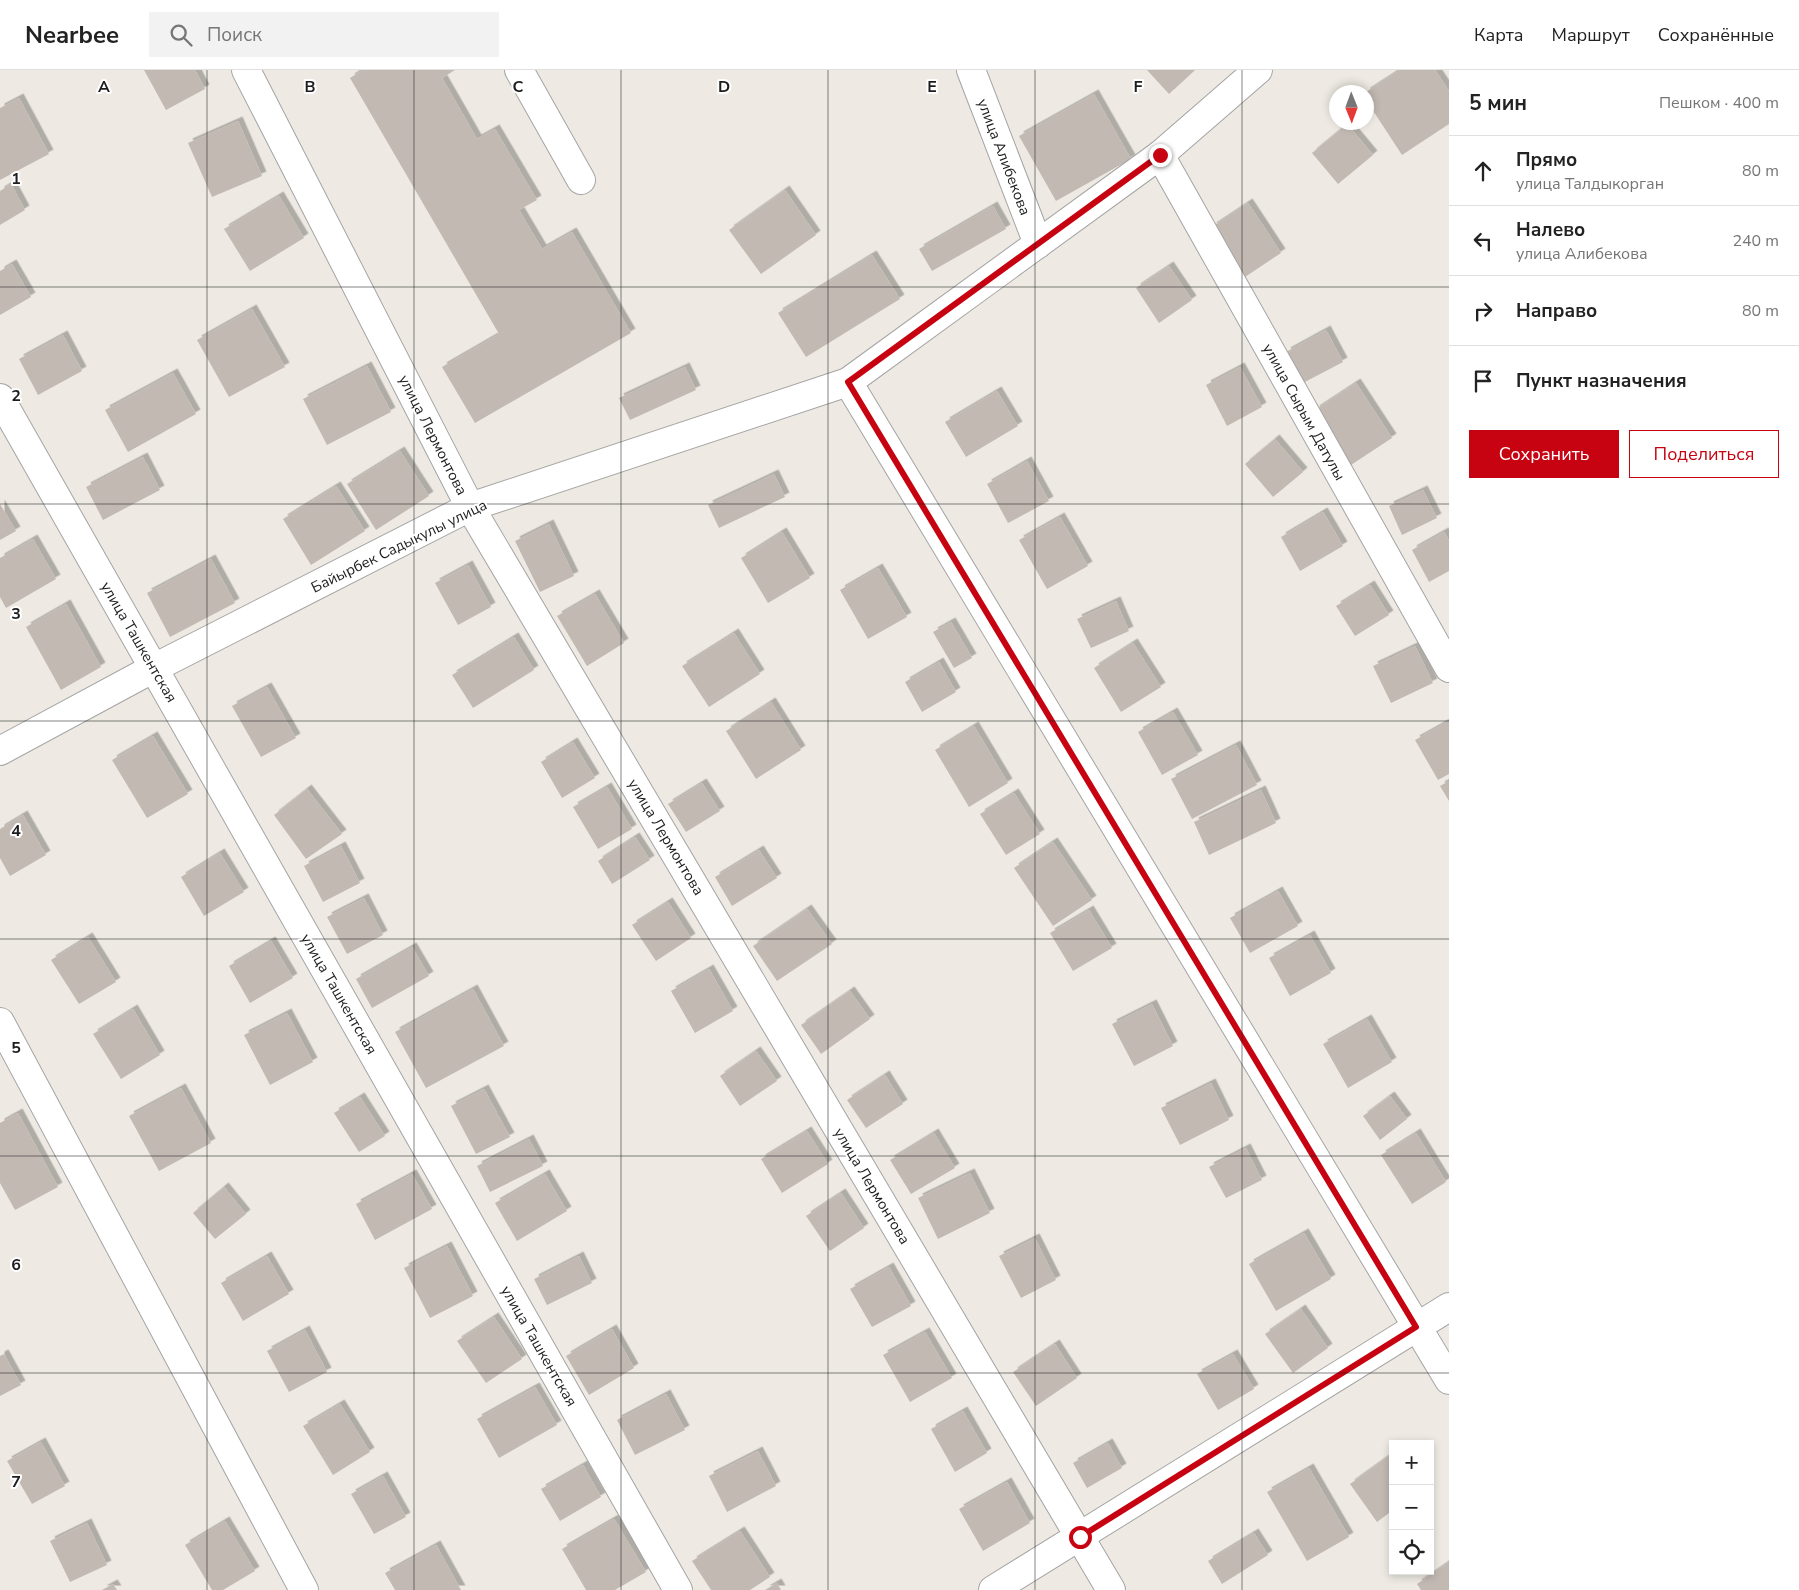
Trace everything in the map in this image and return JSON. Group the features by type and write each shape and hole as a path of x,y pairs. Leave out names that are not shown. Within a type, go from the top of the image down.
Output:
{"street":[{"name":"улица Лермонтова","path":"246,70 470,507 1111,1590"},
{"path":"519,70 581,180"},
{"name":"улица Алибекова","path":"971,70 1038,244"},
{"name":"Байырбек Садыкулы улица","path":"0,751 154,668 470,507 848,382 1160,155 1258,70"},
{"name":"улица Сырым Датулы","path":"1160,155 1449,668"},
{"path":"848,382 1449,1380"},
{"name":"улица Ташкентская","path":"0,398 678,1590"},
{"path":"0,1022 304,1590"},
{"path":"993,1590 1449,1307"}],"building":[{"path":"144,70 195,70 205,89 166,110"},
{"path":"363,70 455,70 442,78 477,139 495,129 537,200 519,210 542,249 572,232 631,333 475,423 442,367 499,334 350,78"},
{"path":"1147,70 1195,70 1169,94"},
{"path":"1400,70 1435,70 1449,91 1449,124 1402,155 1374,112 1374,87"},
{"path":"1094,94 1131,159 1056,201 1019,136"},
{"path":"19,98 49,154 0,180 0,108"},
{"path":"238,121 262,176 212,197 188,143"},
{"path":"1340,130 1352,130 1373,155 1338,184 1312,153"},
{"path":"11,184 25,210 0,225 0,191"},
{"path":"785,190 816,235 761,274 729,230"},
{"path":"279,196 304,238 250,271 224,229"},
{"path":"1248,203 1281,253 1245,277 1212,227"},
{"path":"993,206 1006,229 932,271 919,249"},
{"path":"872,255 900,299 806,357 778,313"},
{"path":"12,264 31,297 0,315 0,271"},
{"path":"1169,266 1192,300 1159,323 1136,288"},
{"path":"252,309 285,367 229,397 197,340"},
{"path":"1326,330 1343,362 1303,383 1286,352"},
{"path":"63,335 82,371 38,395 19,359"},
{"path":"367,366 391,412 327,445 303,399"},
{"path":"685,367 696,390 630,420 619,398"},
{"path":"1240,367 1262,407 1227,426 1206,385"},
{"path":"173,373 196,414 128,452 105,410"},
{"path":"1356,383 1392,438 1351,465 1315,410"},
{"path":"997,391 1018,426 966,457 945,422"},
{"path":"1275,439 1303,472 1273,497 1245,464"},
{"path":"400,451 429,496 376,530 347,484"},
{"path":"143,457 160,490 103,520 86,487"},
{"path":"1027,461 1049,501 1008,523 987,484"},
{"path":"774,474 785,497 719,528 708,505"},
{"path":"336,486 365,531 311,565 283,519"},
{"path":"1423,490 1437,518 1402,535 1389,506"},
{"path":"0,504 16,531 0,540"},
{"path":"1323,512 1343,546 1300,571 1281,537"},
{"path":"1060,517 1088,566 1047,589 1019,540"},
{"path":"549,524 574,576 540,592 515,541"},
{"path":"782,532 810,578 768,603 741,558"},
{"path":"1444,532 1449,541 1449,571 1429,582 1412,550"},
{"path":"33,539 56,579 6,608 0,597 0,558"},
{"path":"211,559 235,603 170,637 147,593"},
{"path":"468,565 491,607 458,625 435,583"},
{"path":"878,568 907,617 868,639 840,590"},
{"path":"1370,585 1389,615 1355,636 1336,606"},
{"path":"595,594 624,643 587,666 557,616"},
{"path":"1116,601 1129,631 1091,648 1077,619"},
{"path":"66,604 101,667 61,690 26,627"},
{"path":"951,622 972,658 954,668 933,632"},
{"path":"734,633 760,674 709,707 682,666"},
{"path":"514,637 534,670 473,708 452,675"},
{"path":"1133,643 1161,687 1121,712 1094,668"},
{"path":"1415,646 1433,683 1391,703 1373,666"},
{"path":"939,662 956,692 922,712 905,682"},
{"path":"267,687 296,738 261,757 232,706"},
{"path":"771,702 801,750 756,779 726,731"},
{"path":"1173,712 1198,755 1162,775 1138,732"},
{"path":"1449,721 1449,774 1438,780 1415,740"},
{"path":"974,726 1008,783 969,807 935,750"},
{"path":"153,736 188,794 147,818 112,760"},
{"path":"573,742 595,778 562,798 541,762"},
{"path":"1236,745 1257,785 1192,819 1171,779"},
{"path":"1449,781 1449,801 1440,786"},
{"path":"702,783 720,811 686,832 668,804"},
{"path":"607,787 632,829 598,849 573,807"},
{"path":"307,789 342,834 306,859 274,815"},
{"path":"1261,790 1276,823 1209,855 1194,822"},
{"path":"1014,793 1040,834 1006,855 980,814"},
{"path":"23,815 46,855 10,876 0,858 0,829"},
{"path":"635,837 650,860 612,884 598,861"},
{"path":"1053,842 1092,900 1053,926 1014,868"},
{"path":"341,846 360,883 323,902 304,866"},
{"path":"759,850 777,878 732,906 715,877"},
{"path":"220,853 244,892 204,916 181,877"},
{"path":"1278,891 1298,926 1250,953 1230,918"},
{"path":"364,898 383,935 347,954 327,917"},
{"path":"668,902 691,938 656,961 632,925"},
{"path":"807,909 832,944 777,981 753,946"},
{"path":"1089,910 1112,948 1073,971 1050,933"},
{"path":"1310,935 1331,973 1290,996 1269,958"},
{"path":"88,937 116,982 79,1004 51,960"},
{"path":"271,941 293,978 250,1003 229,966"},
{"path":"412,947 429,976 372,1008 356,979"},
{"path":"709,969 733,1011 695,1033 671,991"},
{"path":"473,989 504,1046 426,1088 395,1032"},
{"path":"850,991 870,1019 821,1054 801,1025"},
{"path":"1152,1004 1173,1046 1134,1066 1112,1024"},
{"path":"133,1009 160,1055 121,1079 93,1034"},
{"path":"287,1013 313,1062 270,1085 244,1035"},
{"path":"1367,1019 1392,1062 1348,1088 1323,1044"},
{"path":"756,1051 777,1081 740,1106 720,1076"},
{"path":"885,1075 903,1104 866,1128 847,1100"},
{"path":"1211,1083 1229,1120 1180,1145 1161,1108"},
{"path":"181,1088 211,1143 159,1171 129,1116"},
{"path":"484,1089 510,1137 476,1154 451,1106"},
{"path":"1390,1096 1407,1119 1380,1140 1363,1116"},
{"path":"360,1097 385,1136 359,1152 334,1113"},
{"path":"18,1113 58,1187 15,1210 0,1183 0,1123"},
{"path":"807,1131 828,1164 782,1193 761,1159"},
{"path":"934,1133 955,1168 911,1194 890,1160"},
{"path":"1416,1133 1446,1182 1412,1204 1381,1155"},
{"path":"529,1139 543,1166 490,1192 477,1166"},
{"path":"1246,1148 1262,1180 1226,1198 1209,1167"},
{"path":"970,1173 990,1213 938,1239 918,1198"},
{"path":"412,1174 432,1209 375,1240 356,1204"},
{"path":"545,1174 567,1211 517,1241 495,1203"},
{"path":"224,1187 246,1214 215,1239 193,1213"},
{"path":"841,1193 864,1228 830,1251 806,1216"},
{"path":"1304,1233 1331,1279 1276,1311 1249,1264"},
{"path":"1035,1238 1056,1280 1021,1298 999,1256"},
{"path":"447,1246 473,1296 430,1318 404,1268"},
{"path":"267,1256 289,1294 243,1321 221,1283"},
{"path":"579,1256 592,1283 547,1305 534,1279"},
{"path":"889,1267 911,1306 872,1327 850,1289"},
{"path":"1301,1309 1328,1348 1293,1373 1265,1334"},
{"path":"494,1317 522,1359 486,1383 457,1341"},
{"path":"612,1329 634,1368 589,1395 566,1356"},
{"path":"305,1330 327,1372 289,1392 267,1351"},
{"path":"925,1332 952,1378 910,1402 883,1355"},
{"path":"1055,1344 1077,1378 1036,1406 1013,1372"},
{"path":"4,1354 21,1385 0,1396 0,1356"},
{"path":"1233,1354 1254,1389 1218,1410 1197,1374"},
{"path":"535,1387 557,1425 499,1458 477,1419"},
{"path":"666,1394 685,1430 635,1455 617,1420"},
{"path":"340,1404 370,1452 333,1475 303,1426"},
{"path":"963,1411 987,1453 955,1472 931,1429"},
{"path":"41,1442 65,1486 32,1504 7,1461"},
{"path":"1108,1443 1122,1468 1087,1488 1073,1463"},
{"path":"758,1451 776,1486 727,1512 709,1476"},
{"path":"1389,1456 1389,1513 1377,1522 1350,1484"},
{"path":"583,1465 601,1497 560,1521 541,1489"},
{"path":"1309,1468 1349,1537 1307,1561 1267,1492"},
{"path":"383,1476 406,1517 374,1534 351,1494"},
{"path":"1007,1482 1030,1523 983,1551 959,1509"},
{"path":"614,1519 646,1572 615,1590 586,1590 562,1549"},
{"path":"225,1521 255,1571 223,1590 212,1590 185,1545"},
{"path":"87,1523 107,1565 70,1582 50,1541"},
{"path":"740,1531 770,1577 750,1590 711,1590 692,1561"},
{"path":"1254,1533 1268,1555 1222,1584 1208,1561"},
{"path":"436,1545 461,1590 395,1590 385,1573"},
{"path":"1449,1562 1449,1590 1421,1590 1417,1584 1430,1575 1434,1575 1434,1572"},
{"path":"777,1583 781,1590 765,1590"},
{"path":"113,1584 117,1590 102,1590"}],"route":[{"path":"1080,1537 1416,1327 848,382 1160,155"}]}
